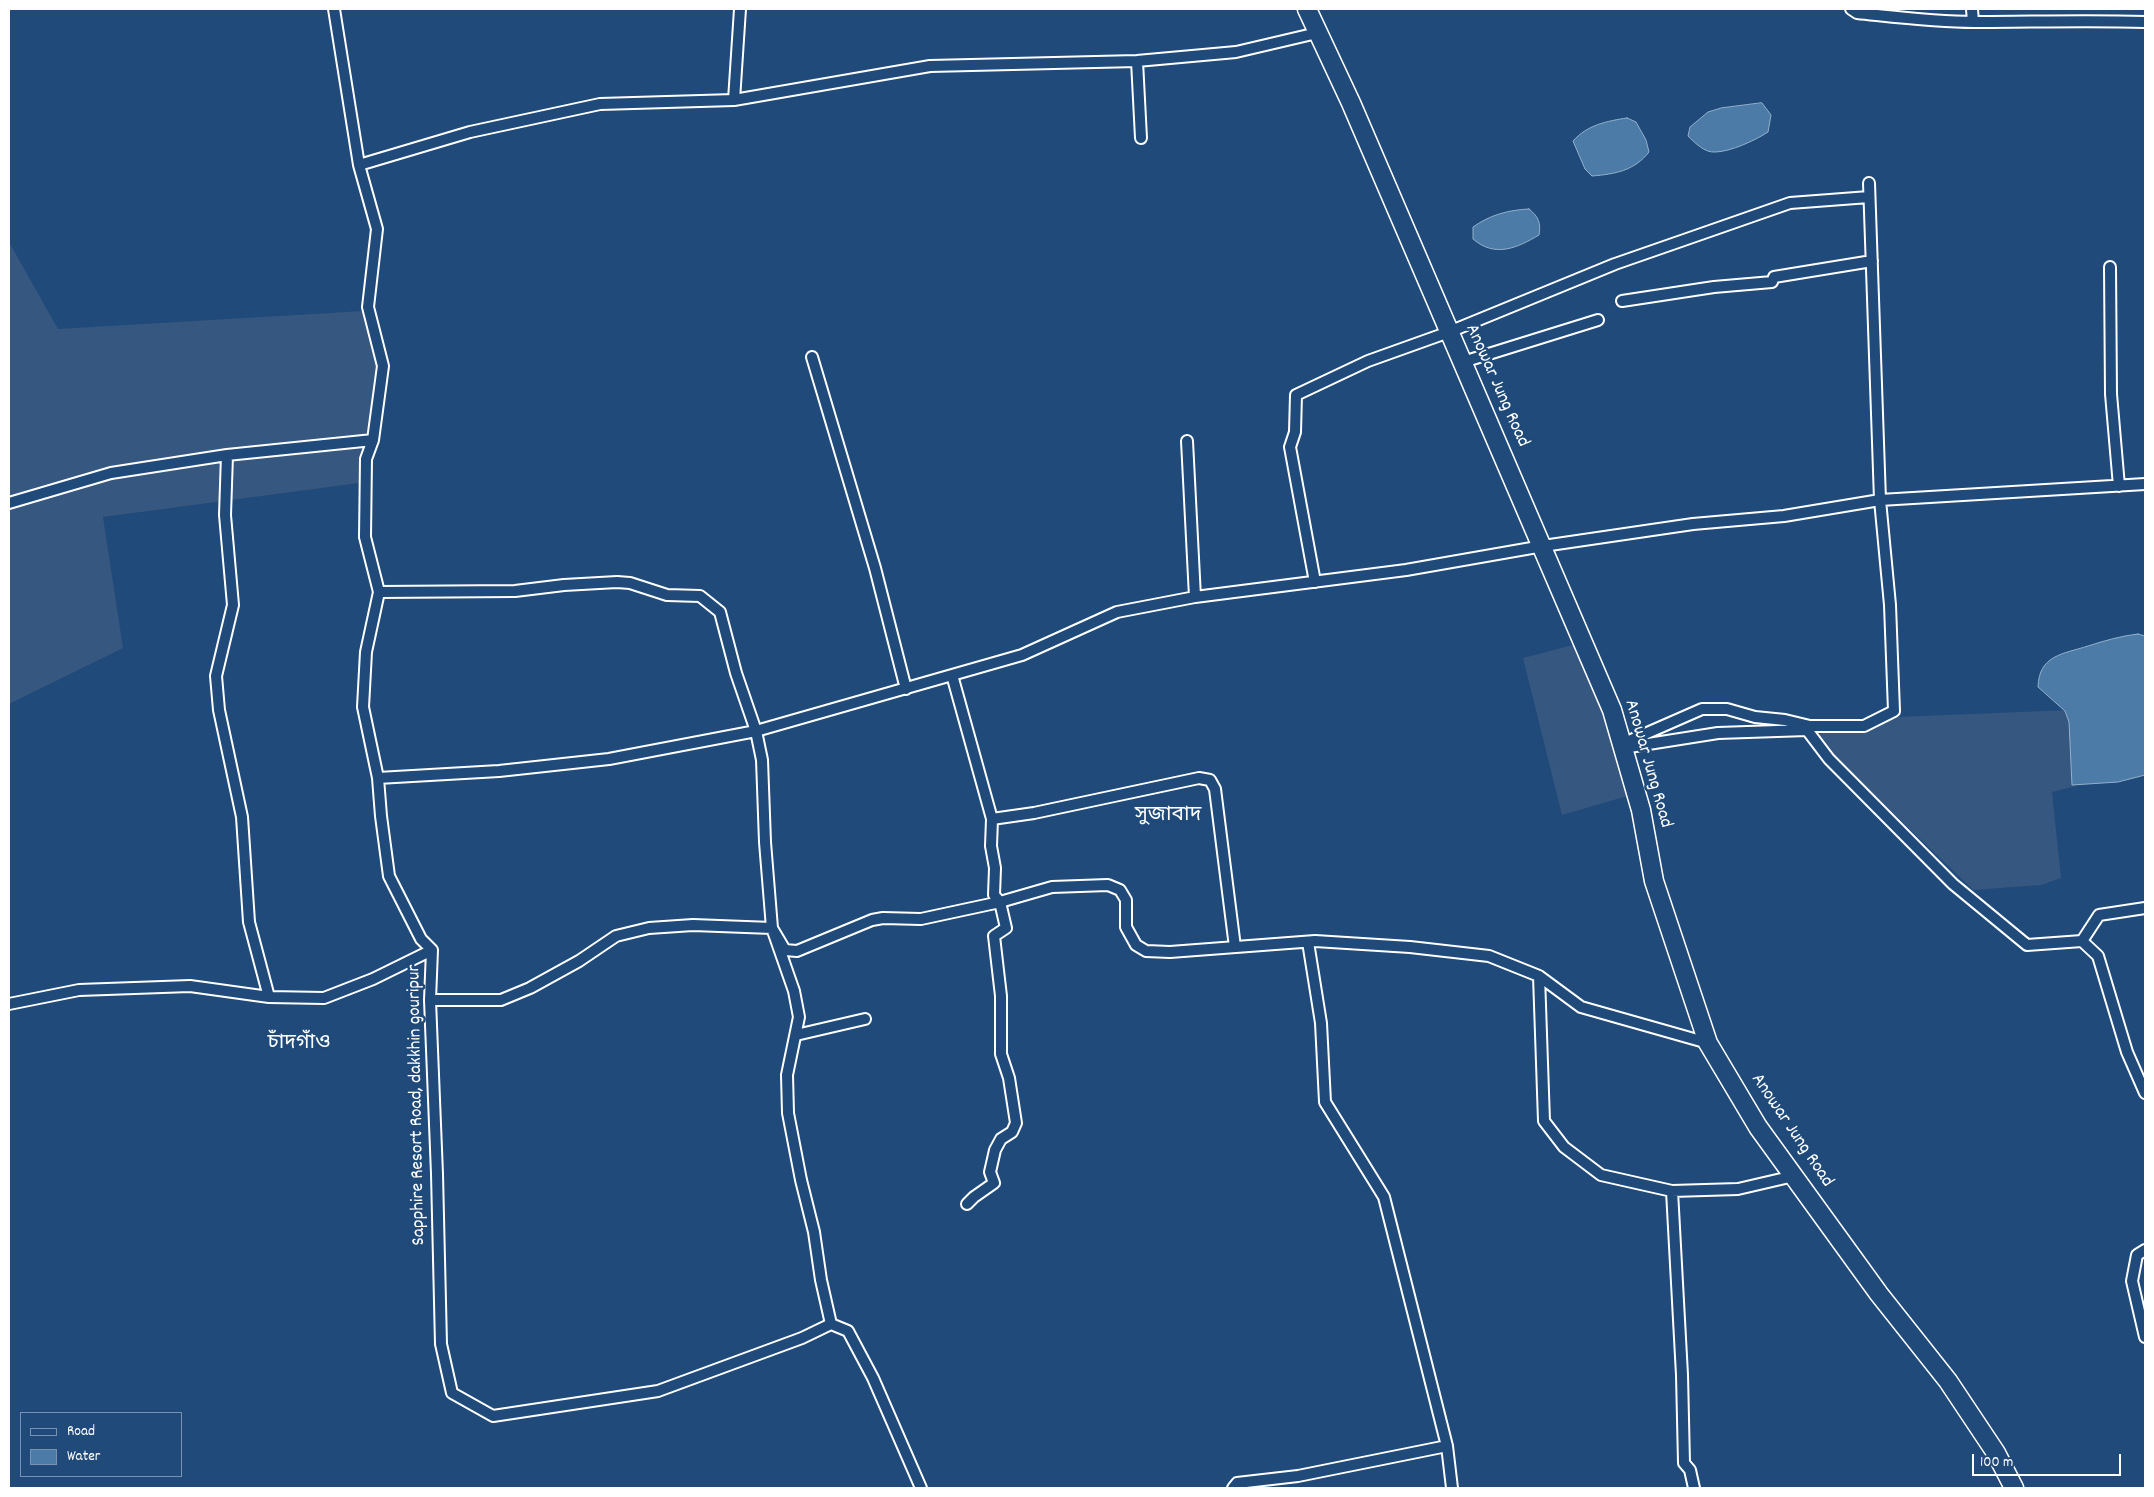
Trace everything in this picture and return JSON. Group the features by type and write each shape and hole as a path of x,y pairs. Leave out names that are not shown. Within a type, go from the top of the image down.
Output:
{"highway":[{"name":"Anowar Jung Road","path":"1307,9 1351,103 1612,710 1641,810 1654,881 1708,1043 1758,1127 1879,1294 1948,1381 1996,1453 2014,1488"}],"street":[{"name":"Sapphire Resort Road, dakkhin gouripur","path":"334,9 359,165 377,229 368,307 383,366 373,440 366,459 365,537 379,592 366,652 364,707 378,778 389,876 421,939 432,950 430,1000 441,1344 452,1393 493,1416 658,1391 802,1338 831,1324"},
{"path":"734,100 740,9"},
{"path":"1851,9 1857,14 1923,20 1973,22 2079,19 2145,22"},
{"path":"1972,9 1973,22"},
{"path":"359,165 470,132 600,104 734,100 930,66 1137,61 1236,52 1317,33"},
{"path":"1137,61 1141,138"},
{"path":"1622,746 1702,709 1727,709 1755,717 1819,726 1864,726 1894,711 1890,605 1880,500 1868,182"},
{"path":"1315,582 1290,447 1295,432 1296,395 1368,361 1449,332 1615,264 1790,203 1869,197"},
{"path":"1622,301 1714,287 1772,282 1774,277 1872,261"},
{"path":"2110,268 2110,394 2120,486"},
{"path":"1463,362 1598,320"},
{"path":"812,357 875,568 906,689"},
{"path":"9,503 111,473 227,455 373,440"},
{"path":"1187,441 1195,597"},
{"path":"227,455 225,516 232,605 216,676 219,710 242,817 249,922 269,996"},
{"path":"378,778 499,772 600,760 756,731 1022,655 1117,612 1195,597 1406,570 1542,546 1693,524 1784,516 1880,500 2145,484"},
{"path":"379,592 515,591 564,585 617,582 630,583 667,595 700,596 720,612 736,673 756,731 762,760 765,842 772,928 794,991 799,1017 787,1075 788,1113 801,1180 814,1232 821,1280 831,1324 848,1331 873,1378 921,1488"},
{"path":"952,675 992,819 991,846 996,868 993,885 994,895 1000,902 1006,928 994,936 1001,996 1001,1054 1009,1078 1016,1123 1012,1132 1001,1139 995,1150 990,1172 994,1183 967,1204"},
{"path":"1622,746 1718,733 1807,730 1829,758 1953,884 2027,945 2082,941 2098,956 2127,1052 2145,1089"},
{"path":"992,819 1034,813 1206,778 1215,789 1235,948"},
{"path":"772,928 785,950 797,951 872,920 883,918 921,919 1000,902 1052,887 1108,885 1120,890 1126,900 1126,927 1136,945 1146,952 1308,942 1410,947 1489,956 1539,976 1581,1007 1708,1043"},
{"path":"2082,941 2099,915 2145,908"},
{"path":"430,1000 501,1000 530,988 616,936 649,928 693,925 772,928"},
{"path":"1308,942 1321,1023 1325,1102 1384,1197 1446,1446 1452,1488"},
{"path":"9,1004 79,990 190,986 269,996 324,998 373,979 432,950"},
{"path":"1539,976 1544,1121 1564,1147 1601,1175 1672,1191 1738,1189 1794,1176"},
{"path":"796,1035 865,1019"},
{"path":"1672,1191 1682,1375 1684,1464 1690,1470 1694,1488"},
{"path":"2145,1250 2138,1255 2132,1281 2145,1337"},
{"path":"1233,1488 1238,1483 1298,1476 1446,1446"}],"shaded area":[{"path":"9,242 58,329 363,311 377,365 359,483 103,517 123,648 9,704"},
{"path":"1580,643 1631,795 1562,815 1523,658"},
{"path":"2070,710 2076,786 2052,792 2061,878 2041,885 1973,890 1813,736 1872,718"}],"water":[{"path":"1762,103 1771,115 1768,132 1750,142 1728,150 1711,152 1700,147 1688,136 1690,127 1708,112 1721,108"},
{"path":"1627,118 1636,122 1646,140 1649,152 1637,163 1624,170 1592,176 1585,169 1573,141 1591,127"},
{"path":"1529,209 1539,220 1540,227 1539,235 1531,240 1514,247 1498,250 1481,245 1473,239 1473,227 1486,219 1507,212"},
{"path":"2138,634 2145,636 2145,775 2118,782 2072,785 2069,722 2065,711 2038,687 2039,676 2048,662 2061,654 2112,639"}],"district":[{"name":"সুজাবাদ","path":"1168,817"},
{"name":"চাঁদগাঁও","path":"299,1045"}]}
